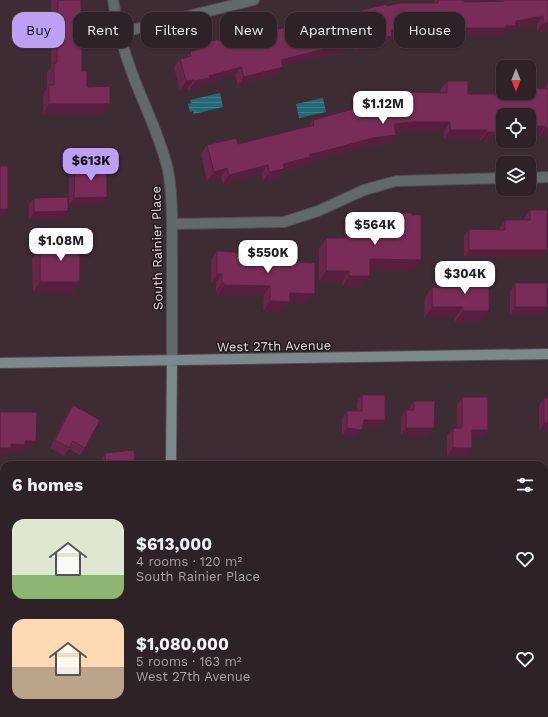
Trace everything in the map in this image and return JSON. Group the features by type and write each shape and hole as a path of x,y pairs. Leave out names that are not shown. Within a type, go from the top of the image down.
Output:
{"main road":[{"name":"West 27th Avenue","path":"0,364 548,354"},
{"path":"171,461 172,360"}],"street":[{"name":"South Rainier Place","path":"113,0 115,12"},
{"path":"133,30 254,0"},
{"name":"South Rainier Place","path":"124,48 132,74 161,143 168,171 172,224 172,360"},
{"path":"536,178 548,177"},
{"path":"172,224 284,222 318,212 364,190 396,182 496,178"}],"water":[{"path":"220,93 223,107 194,114 193,111 190,112 188,104 191,103 190,100"},
{"path":"323,98 326,112 299,118 296,104"}],"building":[{"path":"58,0 81,0 81,12 73,12 73,48 82,48 82,71 87,71 87,87 110,86 110,104 49,104 49,85 54,85 54,63 57,63 57,48 65,48 65,12 58,12"},
{"path":"438,0 464,0 464,2 548,0 548,23 543,23 543,16 516,21 516,26 505,26 505,28 465,28 465,12 394,12 394,30 391,30 392,36 386,37 386,12 354,12 387,4 387,6 399,3 438,3"},
{"path":"277,24 278,29 285,27 285,48 329,48 281,60 283,67 244,77 241,67 209,76 210,78 186,81 180,59 191,56 190,52 203,48 212,48 212,41 219,39 220,48 277,48"},
{"path":"447,81 468,81 468,94 496,94 496,100 536,100 536,88 548,89 548,128 545,128 545,126 536,127 536,108 496,108 496,132 487,132 487,130 450,130 450,122 414,122 394,124 396,135 373,138 309,155 310,157 283,164 284,169 269,172 268,165 229,175 227,168 214,172 207,145 236,138 238,144 314,125 313,120 353,109 354,113 381,110 379,95 408,92 447,93"},
{"path":"0,166 8,166 8,209 0,209"},
{"path":"75,167 107,167 107,197 74,198"},
{"path":"68,197 68,211 34,212 34,198"},
{"path":"530,210 547,210 547,250 469,250 469,229 505,230 505,220 530,220"},
{"path":"398,213 412,213 412,215 421,215 421,260 370,259 370,276 349,276 349,271 326,271 326,238 352,238 352,227 381,227 381,224 398,224"},
{"path":"56,238 80,238 80,282 40,282 40,248 56,248"},
{"path":"217,251 247,254 291,255 291,262 315,263 315,294 290,293 290,302 270,301 270,286 224,285 224,283 222,283 222,274 217,274"},
{"path":"474,273 489,273 489,311 463,311 463,307 432,307 432,287 463,287 463,279 474,279"},
{"path":"515,283 547,283 547,307 515,307"},
{"path":"362,395 385,395 385,420 364,420 362,430 347,428 347,411 362,411"},
{"path":"462,397 488,397 488,430 472,430 472,448 453,448 453,428 462,428"},
{"path":"544,398 548,398 548,423 544,423"},
{"path":"414,401 435,401 434,428 406,428 406,410 414,410"},
{"path":"73,405 100,420 85,448 73,441 69,448 55,440"},
{"path":"0,412 37,412 36,441 25,441 25,445 11,444 11,448 0,448"},
{"path":"134,450 135,461 106,461 105,453"},
{"path":"218,460 245,460 245,461"}]}
